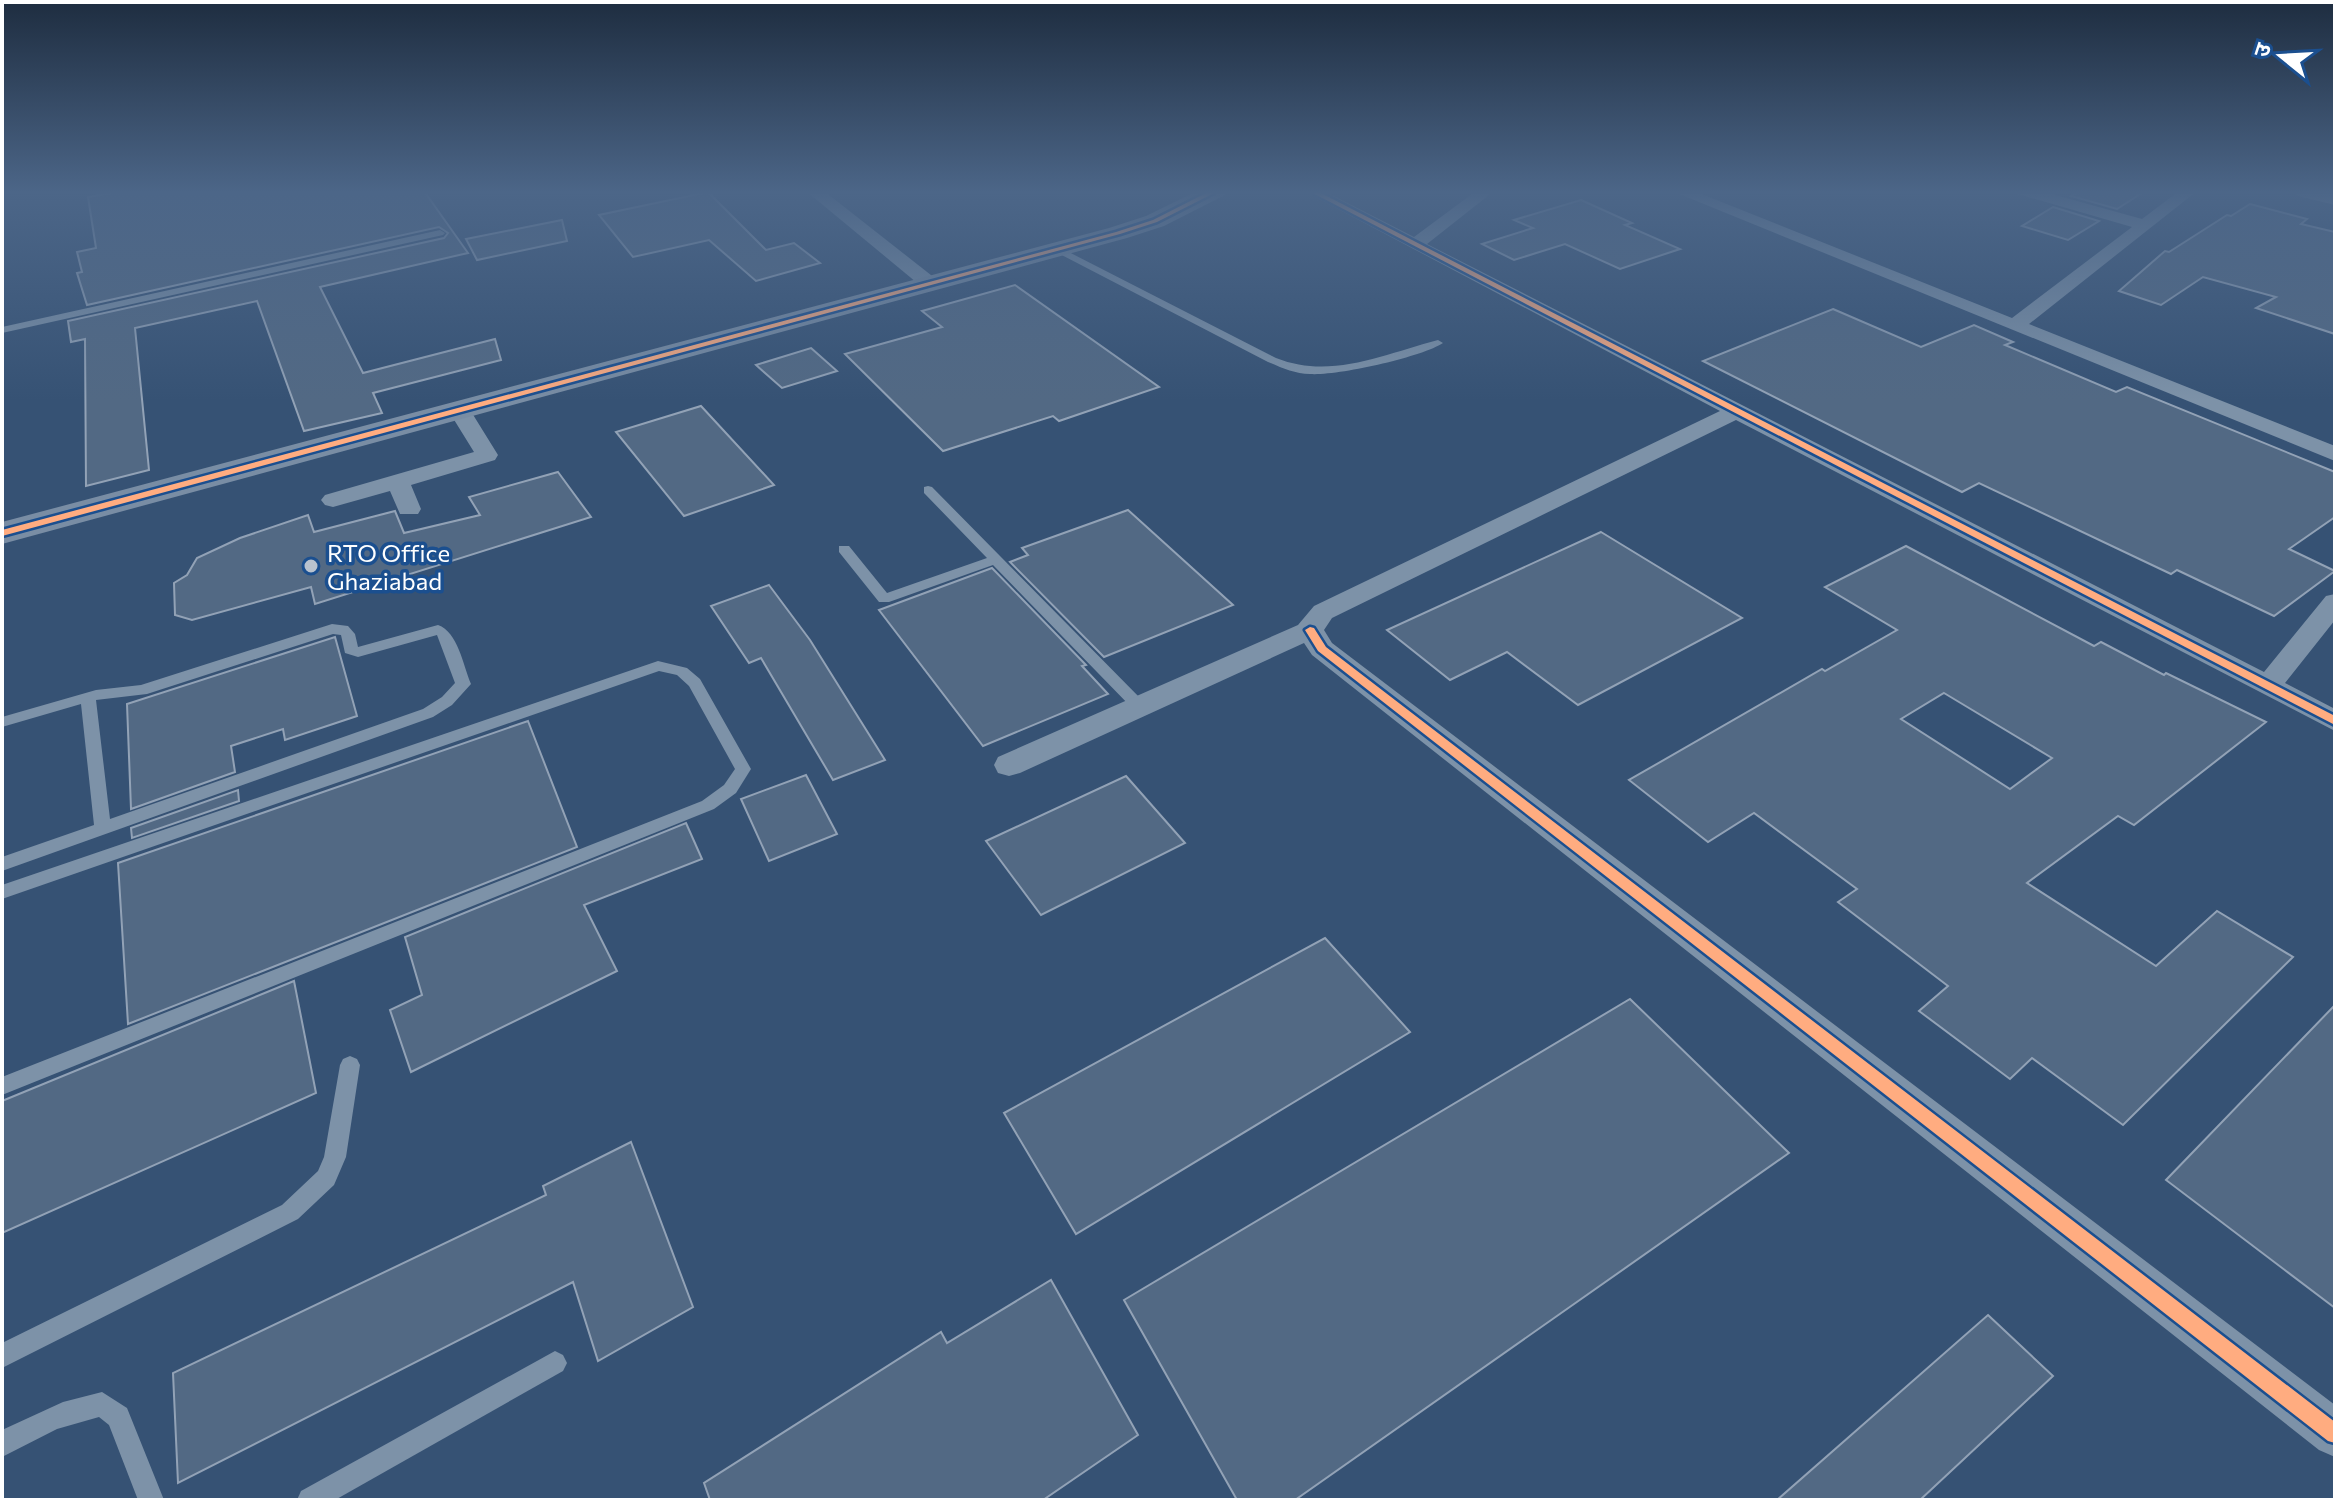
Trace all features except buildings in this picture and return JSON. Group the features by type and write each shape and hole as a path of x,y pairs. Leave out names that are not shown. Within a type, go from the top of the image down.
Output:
{"street":[{"path":"903,261 929,283"},
{"path":"2,533 1011,261"},
{"path":"1449,261 2335,721"},
{"path":"1855,261 2335,454"},
{"path":"2015,325 2098,261"},
{"path":"333,500 487,455 459,410"},
{"path":"1009,765 1310,630 1313,621 1323,612 1739,410"},
{"path":"398,481 409,509"},
{"path":"2268,686 2335,602"},
{"path":"1310,630 1322,649 2335,1434"}],"lane":[{"path":"2,330 313,261"},
{"path":"1081,261 1293,368 1311,372 1332,370 1438,343"},
{"path":"928,490 1138,705"},
{"path":"844,549 884,599 996,559"},
{"path":"2,722 88,697 142,690 332,629 343,629 348,634 350,650 358,652 438,630 444,633 463,684 447,701 428,713 2,864"},
{"path":"2,892 658,666 682,671 695,683 743,769 730,789 708,805 2,1086"},
{"path":"88,697 103,830"},
{"path":"2,1356 290,1212 326,1178 335,1157 350,1065"},
{"path":"310,1500 555,1363"},
{"path":"2,1444 67,1413 102,1404 118,1417 151,1500"}],"cycle path":[{"path":"2,533 1013,261"},
{"path":"1447,261 2335,721"},
{"path":"1310,630 1322,649 2335,1434"}],"place":[{"name":"RTO Office Ghaziabad","path":"311,566"}]}
